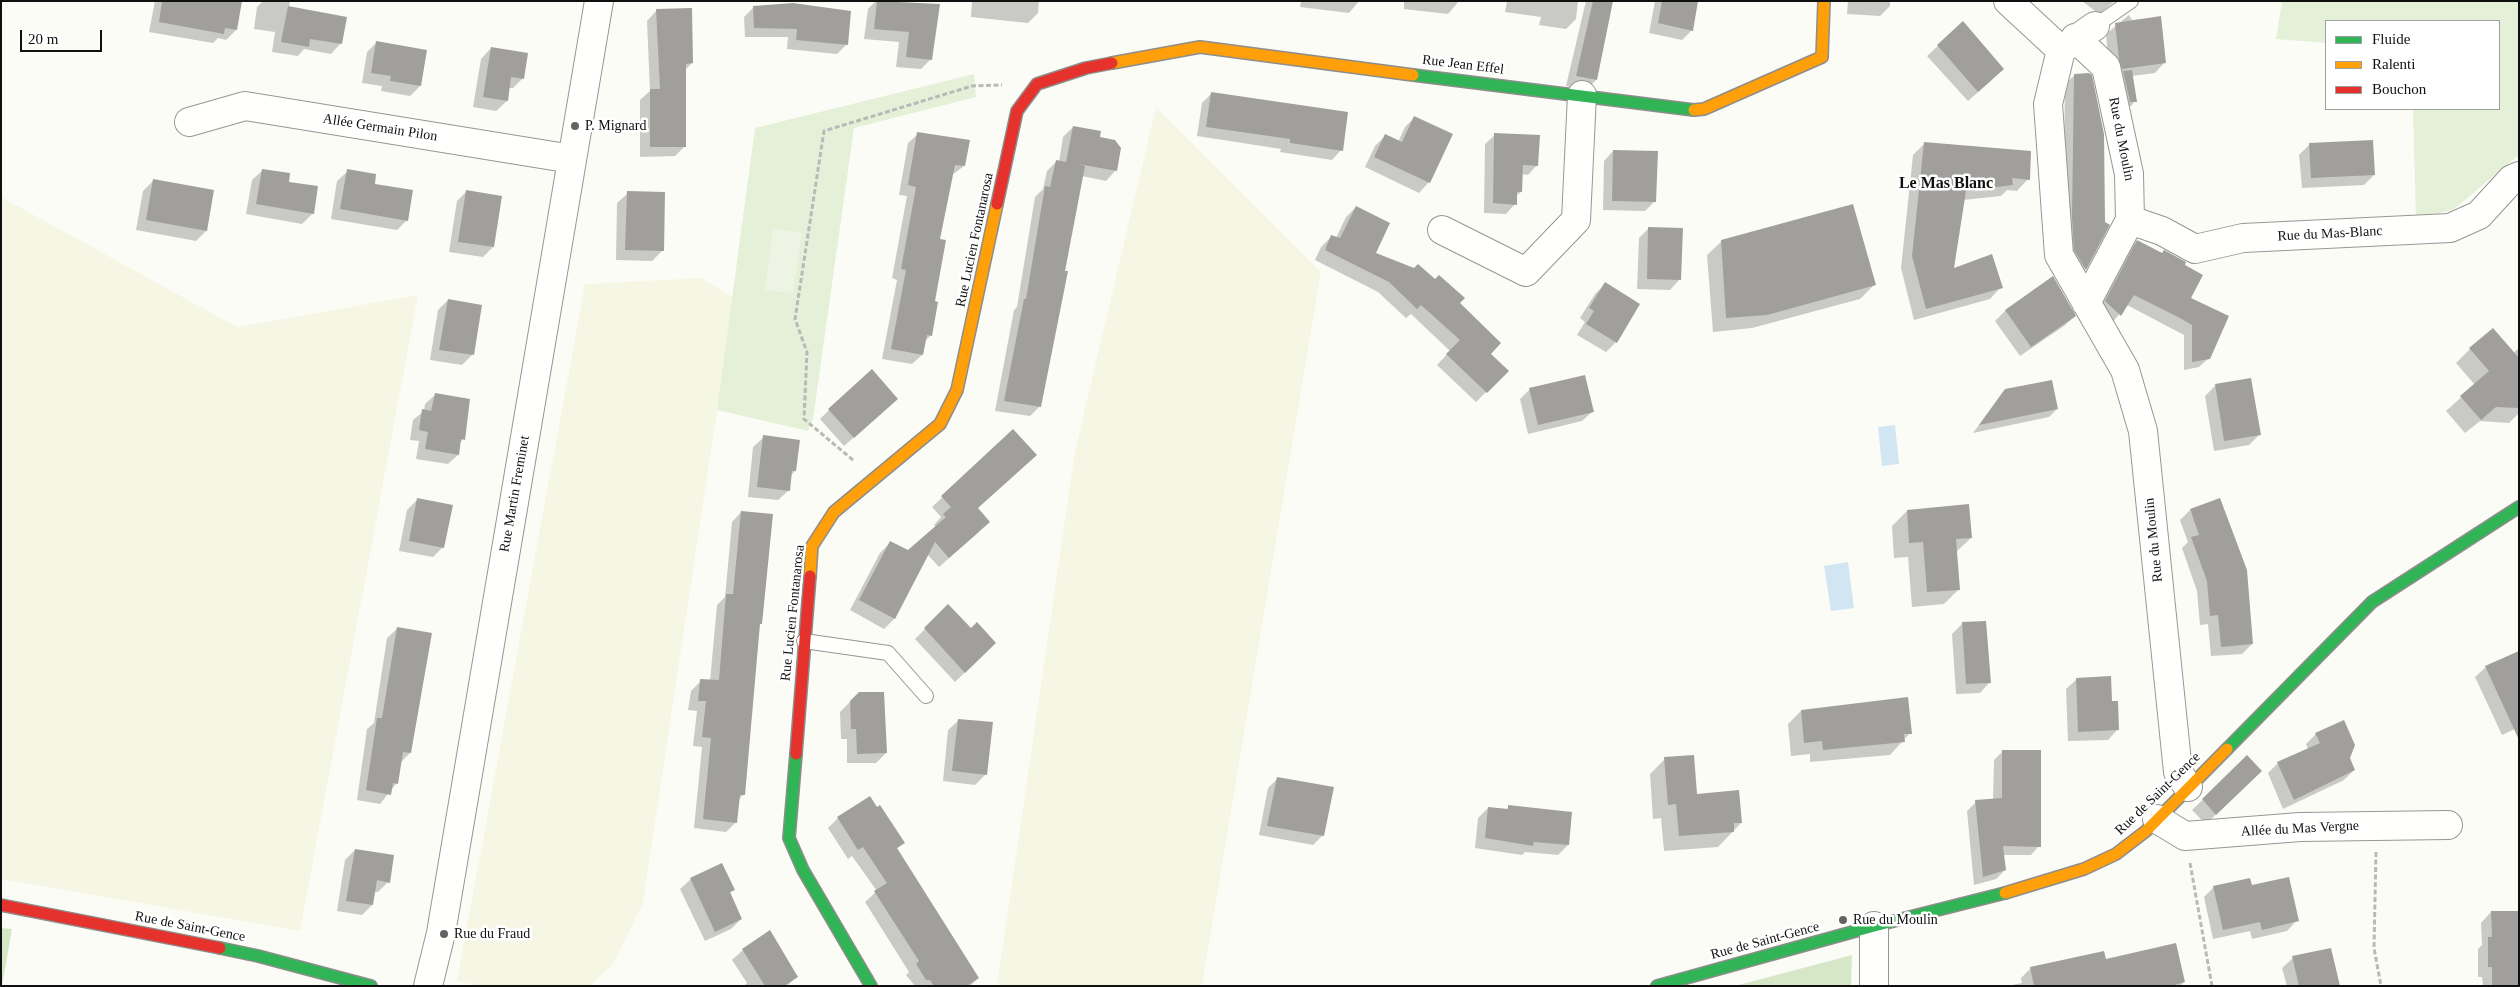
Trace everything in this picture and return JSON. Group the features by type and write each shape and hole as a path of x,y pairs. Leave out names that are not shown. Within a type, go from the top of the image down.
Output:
{"street":[{"name":"Rue Martin Freminet","path":"428,986 441,933 599,1"},
{"name":"Rue Jean Effel","path":"1037,84 1086,68 1200,47 1582,95 1684,110 1704,109 1822,57 1824,1"},
{"name":"Rue du Moulin","path":"2008,1 2077,38 2106,67 2129,174 2130,220 2086,303"},
{"name":"Rue du Moulin","path":"2077,38 2048,104 2059,254 2125,370 2143,431 2178,772 2188,786"},
{"name":"Rue Lucien Fontanarosa","path":"871,986 803,870 789,838 812,546 834,512 940,424 957,390 1017,111 1037,84"},
{"path":"1442,230 1526,272 1576,220 1582,95"},
{"name":"Allée Germain Pilon","path":"189,122 245,106 572,159"},
{"name":"Rue du Mas-Blanc","path":"2130,220 2162,231 2195,249 2243,238 2450,228 2479,215 2512,180 2519,176"},
{"name":"Rue de Saint-Gence","path":"1656,986 1874,926 1991,897 2084,869 2116,854 2156,819 2372,602 2519,507"},
{"path":"2156,819 2185,836"},
{"name":"Allée du Mas Vergne","path":"2185,836 2300,827 2448,825"},
{"name":"Rue de Saint-Gence","path":"1,905 258,956 372,986"},
{"path":"1874,926 1874,986"}],"lane":[{"path":"2077,38 2131,1"},
{"path":"804,641 888,653 926,696"}],"path":[{"path":"874,478 804,419 807,352 795,319 824,131 972,86 1037,84"},
{"path":"2376,826 2374,948 2381,986"},
{"path":"2185,836 2212,986"}],"green space":[{"path":"2282,1 2519,1 2519,155 2454,209 2416,220 2413,110 2500,110 2500,20 2325,20 2325,43 2276,39"},
{"path":"974,74 976,97 854,128 813,419 808,431 717,410 755,128"},
{"path":"1156,107 1321,272 1202,986 997,986 1075,451"},
{"path":"1,197 237,327 418,295 300,931 1,879"},
{"path":"773,228 802,233 793,293 765,290"},
{"path":"701,278 734,298 643,903 613,964 589,986 479,986 457,981 585,284"},
{"path":"1,928 12,929 2,986 1,986"},
{"path":"1852,955 1851,986 1735,986"}],"water":[{"path":"1895,425 1899,464 1882,466 1878,427"},
{"path":"1848,562 1854,608 1831,611 1824,566"}],"building":[{"path":"162,1 242,1 237,30 225,28 224,34 159,22"},
{"path":"877,1 940,4 932,60 906,57 909,32 874,29"},
{"path":"1593,1 1613,1 1597,80 1576,76"},
{"path":"1662,1 1698,1 1693,31 1658,23"},
{"path":"793,3 851,11 848,45 796,40 797,29 754,28 753,6"},
{"path":"288,6 347,17 342,44 310,39 309,47 281,42"},
{"path":"692,8 693,63 686,64 686,147 650,147 650,89 660,89 656,9"},
{"path":"2161,16 2166,63 2122,69 2115,23"},
{"path":"1963,21 2004,69 1978,92 1937,45"},
{"path":"376,41 427,50 421,86 390,81 391,76 371,73"},
{"path":"491,47 528,53 524,79 511,77 508,101 483,97"},
{"path":"2132,70 2137,102 2130,102 2123,71"},
{"path":"2089,73 2092,75 2104,134 2105,222 2110,225 2086,270 2074,250 2072,217 2074,74"},
{"path":"1211,92 1348,112 1343,151 1290,143 1290,139 1206,127"},
{"path":"1414,116 1453,134 1430,183 1374,157 1385,134 1402,142"},
{"path":"1073,126 1101,131 1100,137 1115,140 1121,148 1117,171 1078,164 1085,166 1065,271 1068,271 1041,407 1004,401 1024,299 1026,299 1045,186 1050,187 1056,160 1066,162"},
{"path":"917,132 970,140 965,166 955,165 940,239 946,240 935,301 938,302 932,336 927,335 923,355 891,349 906,270 901,269 916,187 908,185"},
{"path":"1494,133 1540,135 1538,166 1523,165 1522,192 1517,192 1517,205 1493,203"},
{"path":"2373,140 2375,175 2311,178 2309,143"},
{"path":"1924,142 2031,151 2030,180 2012,178 2013,185 1966,191 1954,268 1992,254 2003,288 1926,309 1912,256"},
{"path":"1613,150 1658,151 1656,202 1612,201"},
{"path":"262,169 290,173 289,182 318,186 314,214 256,204"},
{"path":"347,169 376,174 375,184 413,190 408,221 340,209"},
{"path":"153,179 214,190 207,231 146,220"},
{"path":"466,190 502,196 494,247 458,242"},
{"path":"627,191 665,192 664,251 625,250"},
{"path":"1853,204 1876,285 1767,315 1726,318 1721,240"},
{"path":"1356,206 1390,223 1376,253 1414,268 1418,264 1435,279 1439,275 1465,298 1460,303 1501,343 1491,354 1509,371 1487,393 1446,354 1460,340 1421,305 1417,309 1389,282 1325,250 1331,235 1340,238"},
{"path":"1648,227 1683,228 1681,280 1647,279"},
{"path":"2137,240 2162,253 2164,250 2186,262 2185,265 2203,275 2191,298 2229,316 2210,359 2192,362 2192,325 2180,318 2134,295 2121,316 2105,301"},
{"path":"2053,276 2076,316 2031,347 2005,310"},
{"path":"1605,282 1640,304 1617,343 1586,324 1594,311 1589,308"},
{"path":"448,299 482,305 474,355 439,350"},
{"path":"2493,328 2519,358 2519,408 2496,407 2481,420 2460,396 2489,371 2469,348"},
{"path":"872,369 898,399 854,438 828,409"},
{"path":"1585,375 1594,412 1538,425 1529,388"},
{"path":"2251,378 2261,435 2224,441 2215,384"},
{"path":"2052,380 2058,409 1979,425 2005,389"},
{"path":"435,393 470,399 465,440 461,439 459,455 425,449 428,432 419,430 422,409 431,411"},
{"path":"1013,429 1037,455 978,508 990,522 949,558 935,542 895,619 859,600 890,541 908,550 946,517 943,514 951,507 941,496"},
{"path":"763,435 800,440 796,471 792,471 790,491 757,487"},
{"path":"417,498 453,505 444,548 409,541"},
{"path":"2220,498 2247,570 2253,644 2221,647 2218,615 2210,616 2207,581 2191,537 2199,535 2190,509"},
{"path":"1969,504 1972,538 1956,539 1960,590 1927,592 1923,542 1909,543 1907,510"},
{"path":"741,511 773,514 762,624 760,624 745,795 740,795 737,823 703,819 711,738 702,737 706,701 698,701 700,679 719,680 726,594 733,594"},
{"path":"948,604 971,628 977,622 996,643 965,673 924,628"},
{"path":"1986,621 1991,683 1966,684 1962,622"},
{"path":"397,627 432,633 411,753 403,752 398,784 393,783 391,795 366,790 377,718 382,718"},
{"path":"2519,651 2519,740 2485,666"},
{"path":"2111,676 2112,701 2118,701 2119,730 2078,732 2076,678"},
{"path":"859,692 884,692 887,753 857,754 856,729 851,729 850,701"},
{"path":"1908,697 1912,734 1904,734 1905,742 1823,750 1822,741 1804,743 1801,710"},
{"path":"958,719 993,722 987,775 952,771"},
{"path":"2344,720 2355,745 2350,758 2355,770 2294,800 2277,762 2320,743 2315,733"},
{"path":"2002,750 2041,750 2041,847 2003,846 2006,870 1983,877 1975,800 2002,798"},
{"path":"1694,755 1697,794 1739,790 1742,823 1734,823 1734,832 1679,836 1676,804 1668,805 1664,757"},
{"path":"2247,755 2262,771 2216,815 2202,799"},
{"path":"1277,777 1334,787 1324,836 1267,826"},
{"path":"870,796 877,807 880,805 905,843 897,848 979,978 967,986 934,986 930,980 926,980 916,964 919,961 874,891 887,883 863,847 858,850 837,817"},
{"path":"1508,805 1572,812 1569,845 1534,842 1533,846 1485,838 1488,807 1508,809"},
{"path":"355,849 394,855 390,883 377,880 373,905 346,901"},
{"path":"722,863 735,890 730,892 742,919 715,932 690,878"},
{"path":"2289,877 2299,921 2262,930 2260,922 2223,930 2213,886 2250,878 2252,885"},
{"path":"2491,911 2519,911 2519,986 2492,986 2492,967 2488,967 2488,937 2492,937"},
{"path":"770,930 798,977 784,986 765,986 742,949"},
{"path":"2176,943 2185,982 2171,986 2034,986 2030,967 2104,951 2106,959"},
{"path":"2331,948 2340,986 2299,986 2292,956"}],"traffic: fast":[{"path":"1413,75 1694,110"},
{"path":"2227,749 2372,602 2519,507"},
{"path":"796,754 789,838 803,870 871,986"},
{"path":"1657,986 1874,926 2005,893"},
{"path":"220,948 258,956 371,986"}],"traffic: slow":[{"path":"1694,110 1704,109 1822,57 1824,1"},
{"path":"1112,63 1200,47 1413,75"},
{"path":"810,576 812,546 834,512 940,424 957,390 997,204"},
{"path":"2005,893 2084,869 2116,854 2146,831 2227,749"}],"traffic: jam":[{"path":"997,204 1017,111 1037,84 1086,68 1112,63"},
{"path":"796,754 810,576"},
{"path":"1,905 220,948"}],"place":[{"name":"P. Mignard","path":"575,126"},
{"name":"Rue du Moulin","path":"1843,920"},
{"name":"Rue du Fraud","path":"444,934"}],"district":[{"name":"Le Mas Blanc","path":"1946,184"}]}
